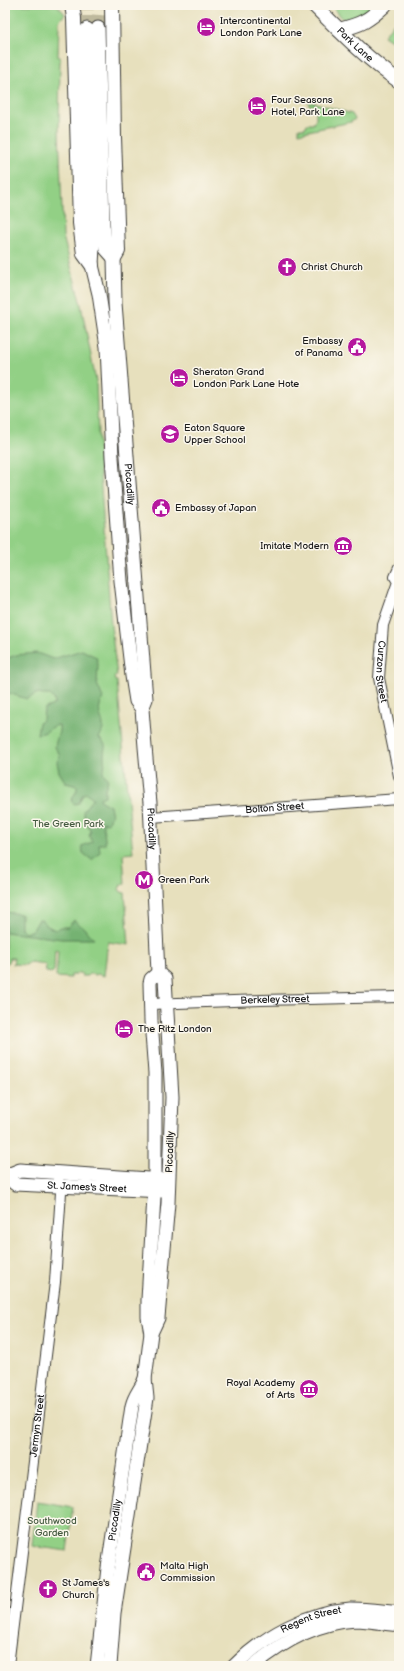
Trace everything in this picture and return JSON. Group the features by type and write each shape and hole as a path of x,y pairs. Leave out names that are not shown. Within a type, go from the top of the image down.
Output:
{"highway":[{"path":"72,5 74,18 80,223 84,254 92,265"},
{"path":"112,5 114,138 118,251 114,258"},
{"name":"Park Lane","path":"314,5 370,60 399,80"},
{"path":"339,30 362,24 385,5"}],"main road":[{"name":"Piccadilly","path":"110,1666 114,1613 147,1398 145,1379 151,1333 158,1318 162,1290 169,1183 172,1097 165,979 158,973 151,817 142,709 146,699 115,303 114,258 106,250 103,225 92,29 92,265 99,294 107,347 112,457 121,573 132,676 136,701 142,709"},
{"name":"Piccadilly","path":"151,1333 148,1317 148,1300 155,1185 155,1073 150,1004 151,979 158,973"},
{"name":"St. James's Street","path":"155,1185 61,1186 15,1184 5,1176 20,1170 53,1171 155,1185 165,1190 169,1183"},
{"name":"Piccadilly","path":"97,1666 108,1568 135,1394 141,1388 145,1379"},
{"name":"Regent Street","path":"234,1666 253,1650 276,1635 323,1613 351,1609 399,1613"},
{"name":"Regent Street","path":"253,1666 290,1640 313,1630 330,1625 356,1620 399,1625"}],"street":[{"name":"Curzon Street","path":"399,568 395,577 398,582 383,625 379,678 399,776"},
{"name":"Bolton Street","path":"151,817 399,799"},
{"name":"Berkeley Street","path":"150,1004 399,997"},
{"path":"53,1171 61,1186"},
{"name":"Jermyn Street","path":"8,1666 55,1282 61,1186"}],"green space":[{"name":"The Green Park","path":"5,5 57,5 65,14 59,21 58,57 60,58 59,130 63,236 81,305 96,381 99,459 111,625 117,676 114,676 115,681 117,681 133,853 123,854 125,884 121,885 119,889 121,892 125,893 129,945 108,942 104,976 89,974 88,976 82,976 81,973 77,973 75,975 71,975 71,978 56,977 58,951 55,950 54,971 52,973 46,972 45,964 30,962 26,965 13,964 14,958 9,958 8,963 5,963"},
{"path":"331,5 375,5 361,17 343,19"},
{"path":"399,16 399,46 384,36"},
{"path":"309,101 352,114 355,119 351,122 299,133 299,128 305,128 307,124 313,124 316,118 316,106 309,105"},
{"path":"82,650 96,657 98,664 97,684 103,698 99,710 103,727 99,738 105,745 105,766 103,772 108,780 105,789 105,796 100,798 101,801 110,806 112,815 107,823 103,822 105,844 99,844 100,852 92,860 83,853 82,846 92,842 89,835 91,831 85,821 83,811 93,798 87,793 83,794 79,803 74,804 71,801 77,790 77,786 66,783 59,772 57,762 60,755 55,747 59,725 44,733 37,734 39,723 43,719 44,709 55,704 54,699 50,695 42,695 38,693 27,699 5,692 5,659 16,655 37,653 53,659"},
{"path":"5,912 21,914 21,929 25,933 33,930 39,919 55,930 61,927 68,927 74,920 94,939 62,939 5,932"},
{"name":"Southwood Garden","path":"37,1501 73,1507 67,1551 32,1546"}],"tunnel":[{"path":"87,5 87,29"},
{"path":"98,28 100,5"}],"place":[{"name":"Intercontinental London Park Lane","path":"206,27"},
{"name":"Four Seasons Hotel, Park Lane","path":"257,106"},
{"name":"Christ Church","path":"287,267"},
{"name":"Embassy of Panama","path":"357,347"},
{"name":"Sheraton Grand London Park Lane Hote","path":"179,378"},
{"name":"Eaton Square Upper School","path":"170,434"},
{"name":"Embassy of Japan","path":"161,508"},
{"name":"Imitate Modern","path":"343,546"},
{"name":"Green Park","path":"144,880"},
{"name":"The Ritz London","path":"124,1029"},
{"name":"Royal Academy of Arts","path":"309,1389"},
{"name":"Malta High Commission","path":"146,1572"},
{"name":"St James's Church","path":"48,1589"}]}
